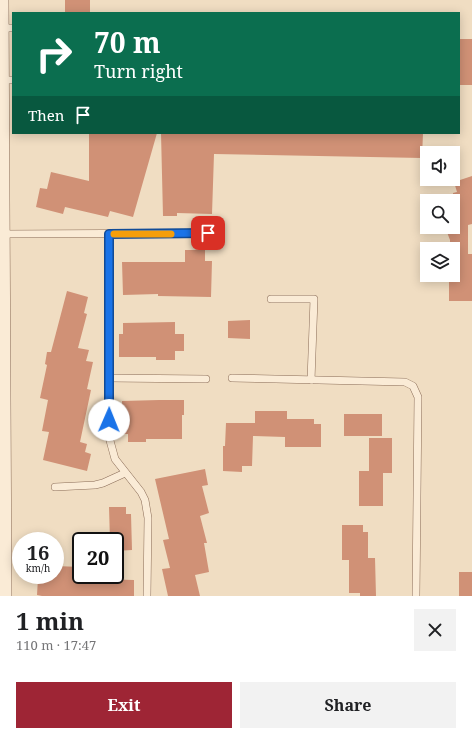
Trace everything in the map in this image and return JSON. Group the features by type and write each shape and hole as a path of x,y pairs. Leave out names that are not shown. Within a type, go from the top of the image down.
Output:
{"street":[{"path":"0,0 7,28 0,52 7,80 1,129 1,439 3,596"}],"lane":[{"path":"1,242 109,234 208,233"},
{"path":"109,234 109,438 115,459 141,492 147,506 147,596"},
{"path":"271,299 314,299 311,380"},
{"path":"109,378 206,379"},
{"path":"232,378 405,382 410,383 416,390 418,397 416,596"},
{"path":"55,487 95,485 125,473"}],"building":[{"path":"65,0 90,0 90,12 65,12"},
{"path":"460,39 472,39 472,85 460,85"},
{"path":"89,134 157,134 133,217 110,211 108,217 65,207 63,214 36,207 40,188 47,189 51,172 89,181"},
{"path":"161,134 423,134 422,146 420,146 420,158 214,154 212,214 177,213 177,216 163,216"},
{"path":"472,176 472,224 468,225 468,254 472,254 472,301 449,301 449,282 460,282 460,242 450,242 448,234 460,234 460,194 453,193 457,192 455,186 460,186 460,180"},
{"path":"185,250 205,250 205,261 212,261 211,297 158,296 158,294 123,295 122,262 185,262"},
{"path":"67,291 88,297 84,313 87,314 78,348 89,350 86,361 93,362 87,389 91,390 80,442 87,444 85,452 91,454 87,471 43,460 49,432 42,431 48,400 40,398 47,365 45,364 47,352 51,352"},
{"path":"250,320 250,339 228,338 228,321"},
{"path":"175,322 175,334 184,334 184,351 175,351 175,360 156,360 156,357 119,357 119,334 123,334 123,323"},
{"path":"184,400 184,415 182,415 182,439 146,439 146,442 128,442 128,434 122,434 122,401"},
{"path":"255,411 287,411 287,419 314,419 314,424 321,424 321,447 285,447 285,437 253,436 252,466 242,466 242,472 223,471 223,446 225,446 226,423 255,423"},
{"path":"344,414 382,414 382,436 344,436"},
{"path":"369,438 392,438 392,473 383,473 383,506 359,506 359,471 369,471"},
{"path":"205,469 208,485 202,486 209,513 200,516 207,543 204,543 209,572 195,575 200,596 168,596 162,569 170,568 163,540 169,539 155,479"},
{"path":"109,507 126,507 126,514 131,514 132,550 124,550 124,532 110,532"},
{"path":"342,525 363,525 363,532 368,532 368,558 375,558 376,596 360,596 360,593 349,593 349,560 342,560"},
{"path":"64,566 72,567 72,584 124,584 124,580 134,580 134,596 37,595 38,584 64,584"},
{"path":"459,572 472,572 472,596 459,596"}],"slow traffic":[{"path":"114,234 171,234"}],"route":[{"path":"109,420 109,234 208,233"}]}
